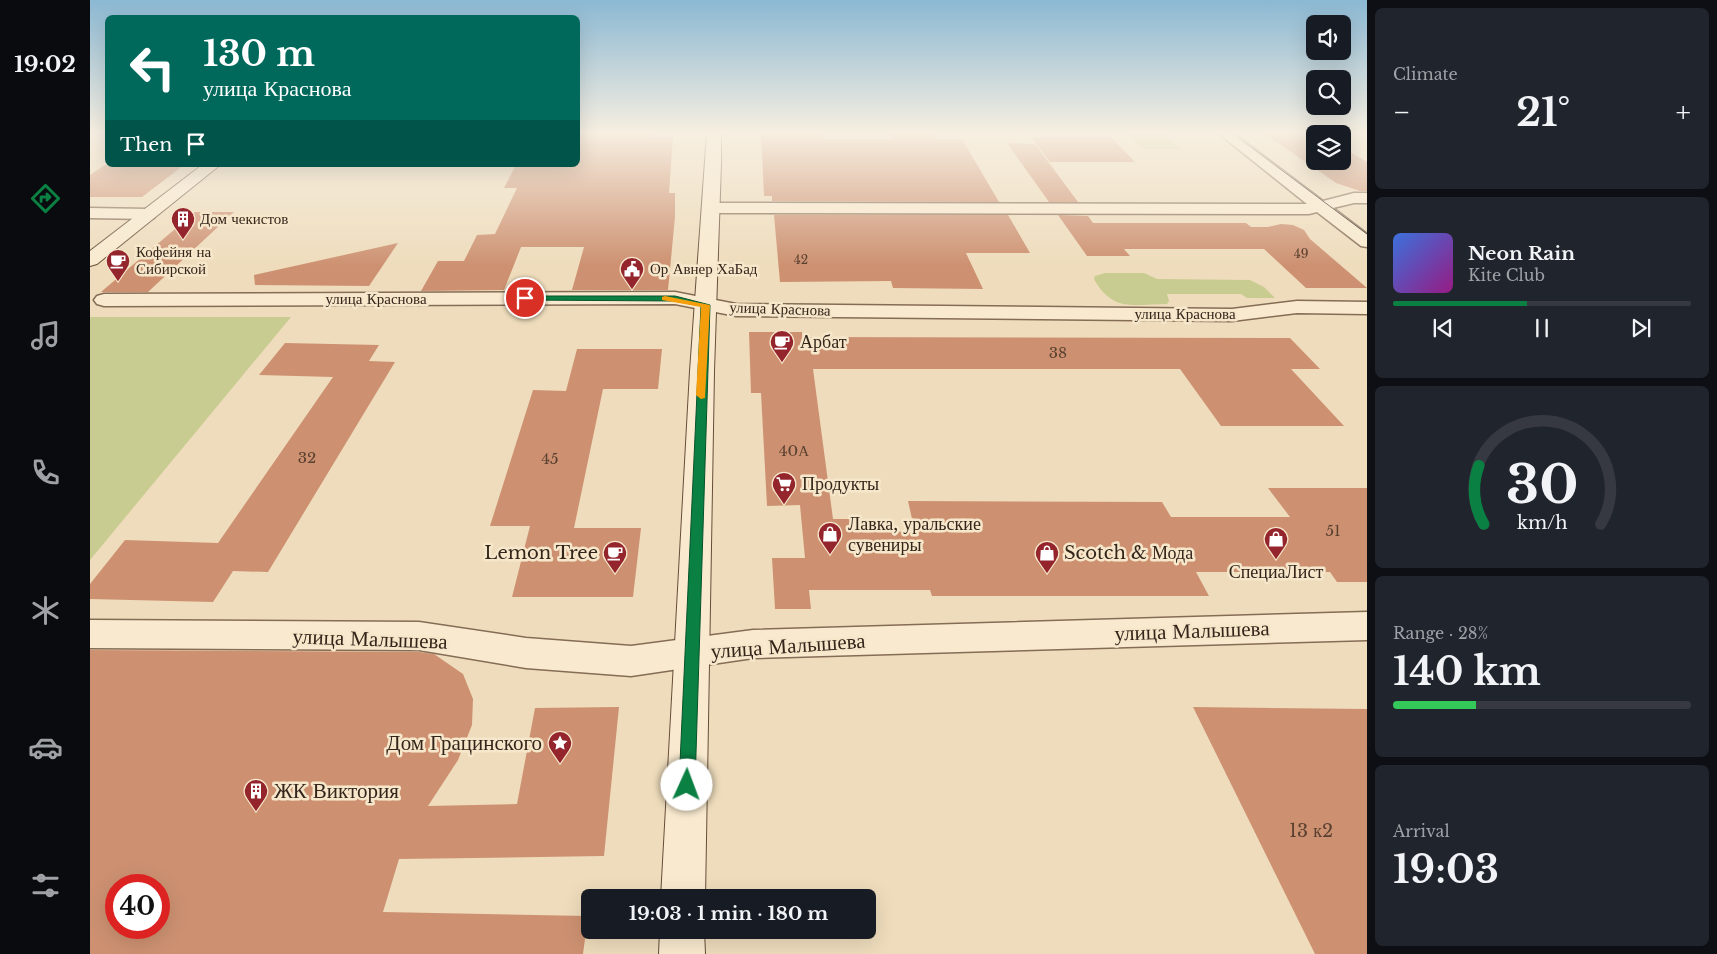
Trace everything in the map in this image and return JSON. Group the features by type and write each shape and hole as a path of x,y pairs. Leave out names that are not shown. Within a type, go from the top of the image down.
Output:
{"street":[{"path":"90,260 196,178"},
{"path":"683,889 706,305 714,208 714,178"},
{"path":"1283,178 1367,242"},
{"path":"1326,190 1361,215"},
{"path":"714,208 1310,209 1341,201 1367,198"},
{"path":"90,213 148,214"},
{"name":"улица Краснова","path":"104,300 675,298 736,310 1232,315 1297,308 1367,308"},
{"name":"улица Малышева","path":"90,634 419,636 526,653 630,661 753,644 1367,626"},
{"path":"682,939 682,954"}],"green space":[{"path":"1105,273 1144,273 1157,279 1250,280 1264,287 1275,298 1247,298 1241,294 1167,294 1169,301 1167,304 1125,304 1117,302 1101,290 1094,279 1095,276"},
{"path":"90,317 291,317 90,560"}],"building":[{"path":"90,178 168,178 142,197 90,197"},
{"path":"509,178 670,178 669,193 675,193 675,217 668,290 572,290 584,247 521,247 504,290 421,291 438,261 464,261 477,235 495,234 517,188 504,188"},
{"path":"763,178 985,178 999,202 772,201 772,196 764,196"},
{"path":"1032,178 1060,178 1078,202 1049,202"},
{"path":"1328,178 1367,178 1367,191 1360,191 1336,183"},
{"path":"195,212 234,212 148,292 101,292"},
{"path":"774,215 1008,215 1030,253 966,253 983,289 893,288 891,281 780,282"},
{"path":"1058,215 1088,216 1093,223 1246,223 1251,227 1268,227 1281,224 1293,225 1304,230 1310,239 1367,288 1306,288 1264,249 1124,249 1130,256 1087,256"},
{"path":"398,243 369,286 255,285 254,275"},
{"path":"749,332 802,332 802,337 1290,338 1320,369 1291,369 1344,426 1221,426 1180,369 813,369 833,519 859,519 861,531 915,532 908,501 1162,502 1171,517 1290,517 1268,488 1367,488 1367,582 1337,582 1330,572 1196,572 1209,596 932,596 930,590 809,590 811,609 775,609 772,558 805,558 800,505 767,506 761,393 751,393"},
{"path":"285,343 379,345 369,361 395,362 268,572 233,571 213,602 90,599 90,584 125,540 218,543 333,377 259,375"},
{"path":"577,349 662,349 658,389 603,389 574,528 641,528 633,597 512,597 530,526 490,526 533,390 566,391"},
{"name":"ЖК Виктория","path":"90,650 419,652 434,654 463,674 473,699 472,725 458,760 428,806 517,804 535,708 619,707 604,856 399,859 383,912 581,916 581,939 585,939 583,954 90,954"},
{"path":"1193,707 1367,709 1367,954 1315,954"}],"tram line":[{"path":"1292,178 1367,234"}],"slow traffic":[{"path":"665,298 675,298 706,305 701,395"}],"place":[{"name":"Дом чекистов","path":"183,240"},
{"name":"Кофейня на Сибирской","path":"118,282"},
{"name":"Ор Авнер ХаБад","path":"632,290"},
{"name":"Арбат","path":"782,363"},
{"name":"Продукты","path":"784,505"},
{"name":"Лавка, уральские сувениры","path":"830,555"},
{"name":"СпециаЛист","path":"1276,560"},
{"name":"Lemon Tree","path":"615,574"},
{"name":"Scotch & Мода","path":"1047,574"},
{"name":"Дом Грацинского","path":"560,764"},
{"name":"ЖК Виктория","path":"256,812"}],"route":[{"path":"525,298 675,298 706,305 692,612 687,785"}]}
